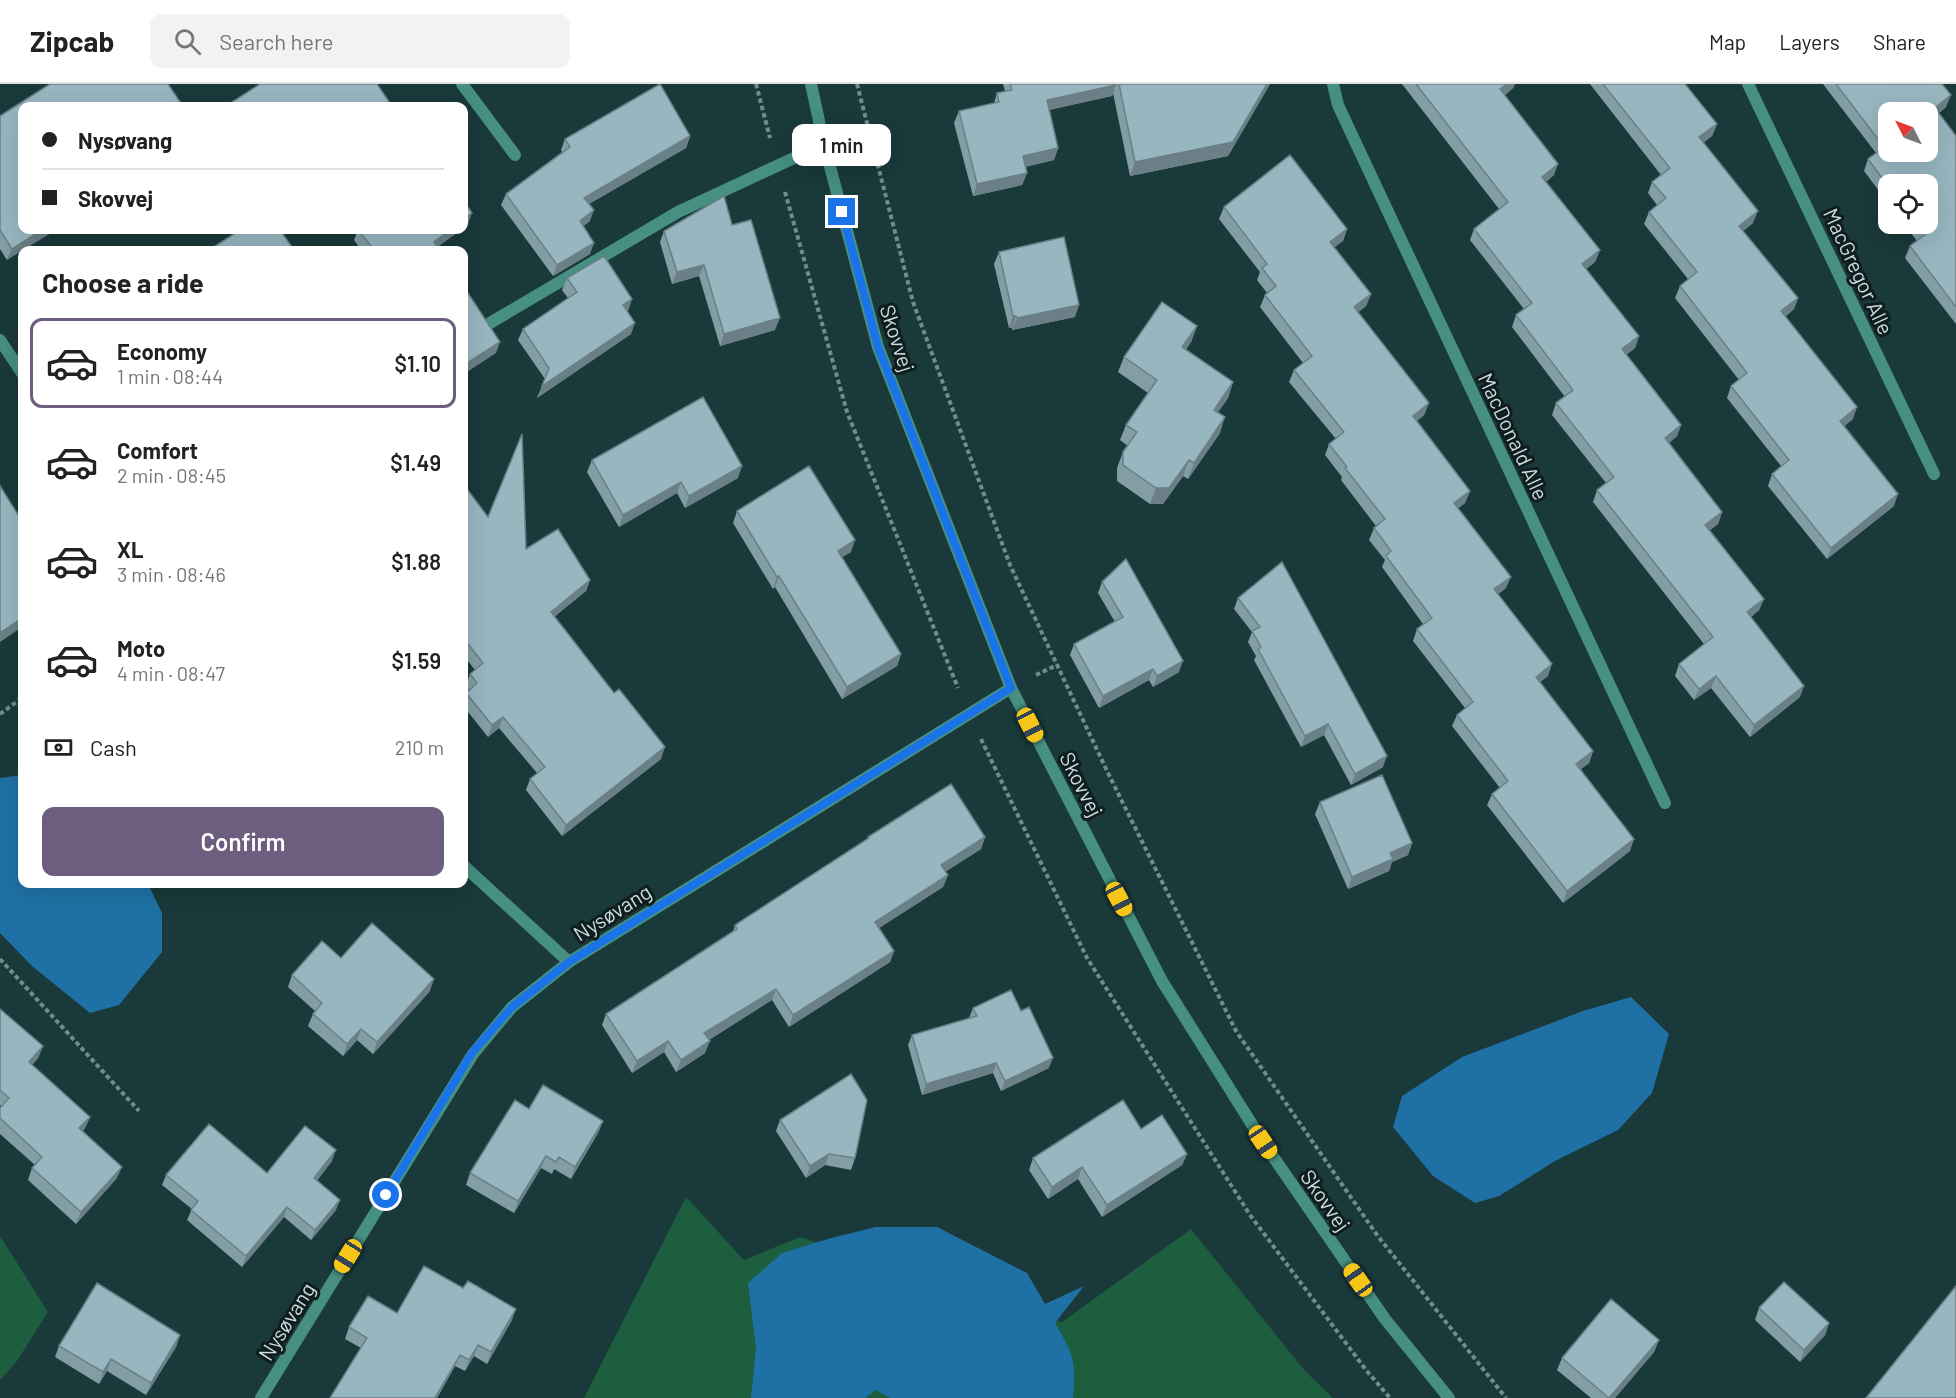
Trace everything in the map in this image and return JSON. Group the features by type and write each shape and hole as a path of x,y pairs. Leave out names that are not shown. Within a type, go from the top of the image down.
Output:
{"street":[{"path":"462,84 515,155"},
{"name":"Skovvej","path":"811,84 824,144 878,347 1011,688 1162,981 1263,1142 1385,1319 1449,1398"},
{"name":"MacDonald Alle","path":"1333,84 1338,105 1665,803"},
{"name":"MacGregor Alle","path":"1749,84 1934,474"},
{"path":"490,324 678,212 824,144"},
{"path":"0,340 18,368"},
{"name":"Nysøvang","path":"261,1398 472,1053 512,1007 569,962 1011,688"},
{"path":"468,870 569,962"}],"path":[{"path":"857,84 913,302 1010,565 1107,771 1236,1030 1377,1235 1506,1398"},
{"path":"0,714 18,701"},
{"path":"0,959 139,1111"}],"green space":[{"path":"686,1197 744,1260 800,1237 1062,1322 1191,1229 1305,1371 1333,1398 584,1398"},
{"path":"0,1236 48,1312 17,1361 0,1380"}],"water":[{"path":"18,776 18,888 150,888 162,913 162,952 119,1005 90,1013 32,966 0,933 0,778"},
{"path":"1631,997 1669,1034 1652,1093 1618,1130 1555,1161 1499,1196 1475,1203 1433,1176 1393,1127 1402,1096 1462,1057 1583,1011"},
{"path":"876,1227 937,1227 1027,1273 1045,1304 1084,1286 1055,1323 1070,1351 1074,1366 1073,1398 890,1398 876,1390 865,1398 751,1398 756,1348 748,1283 782,1253"}],"building":[{"path":"50,84 168,84 180,102 22,102"},
{"path":"260,84 377,84 389,102 232,102"},
{"path":"660,84 690,136 584,198 594,210 580,221 594,243 557,265 506,194 570,147 565,139"},
{"path":"1010,84 1116,85 1047,100 1058,148 1023,156 1027,173 977,184 959,111 999,102 997,93 1012,90"},
{"path":"1119,84 1267,84 1233,142 1135,162"},
{"path":"1416,84 1507,84 1500,89 1558,164 1542,177 1600,250 1582,264 1639,336 1622,349 1681,425 1665,438 1722,512 1705,525 1764,599 1747,612 1804,686 1754,725 1716,676 1699,689 1679,664 1713,637 1597,490 1614,477 1556,403 1573,390 1516,315 1532,303 1474,229 1508,202"},
{"path":"1603,84 1685,84 1717,124 1699,137 1758,211 1739,226 1798,298 1781,311 1857,407 1840,421 1898,494 1831,548 1772,474 1789,460 1731,386 1747,373 1680,286 1697,272 1649,212 1666,198 1652,182 1670,168"},
{"path":"1836,84 1942,84 1951,95 1938,106 1938,102 1878,102 1878,139"},
{"path":"18,104 18,234 36,234 12,249 0,230 0,116"},
{"path":"1938,112 1956,136 1956,307 1910,246 1926,234 1938,234 1938,174 1879,174 1868,159 1878,152 1878,162 1938,162"},
{"path":"1290,155 1347,229 1330,242 1371,294 1354,307 1429,403 1413,416 1470,491 1454,503 1511,577 1494,589 1552,664 1536,677 1593,751 1576,764 1634,839 1567,891 1492,794 1508,781 1457,715 1473,702 1417,629 1432,618 1386,556 1391,551 1374,528 1385,519 1329,444 1344,432 1294,370 1312,356 1265,295 1276,286 1262,268 1267,264 1224,207"},
{"path":"724,196 732,225 751,220 780,318 724,334 704,265 677,272 664,231"},
{"path":"234,234 283,234 291,246 215,246"},
{"path":"361,234 445,234 434,242 437,246 371,246"},
{"path":"1064,237 1079,305 1017,318 1013,316 999,252"},
{"path":"604,256 632,299 623,305 635,323 542,386 549,368 523,329 577,292 567,278"},
{"path":"468,293 500,342 468,362"},
{"path":"1162,302 1197,326 1182,347 1233,382 1214,410 1225,417 1194,463 1189,460 1169,488 1156,488 1123,465 1123,452 1137,432 1126,425 1157,380 1124,357"},
{"path":"703,397 742,466 689,496 681,482 623,515 592,460"},
{"path":"522,434 526,549 558,529 590,580 551,612 614,693 619,689 665,747 566,825 530,779 545,767 503,717 492,725 468,695 468,691 477,683 470,674 483,663 468,644 468,490 488,517"},
{"path":"809,466 855,540 838,551 901,654 847,687 737,511"},
{"path":"0,486 18,515 18,621 0,633"},
{"path":"1126,559 1183,661 1157,676 1153,669 1103,696 1074,644 1123,617 1102,582"},
{"path":"1282,562 1387,756 1355,774 1328,724 1305,736 1258,649 1261,647 1252,631 1260,627 1238,598"},
{"path":"1382,775 1412,843 1390,853 1393,859 1352,877 1320,802"},
{"path":"951,784 985,837 941,865 948,875 875,922 894,951 793,1015 776,989 704,1033 710,1041 681,1060 668,1041 637,1061 606,1014 737,929 735,925"},
{"path":"372,923 434,979 377,1042 361,1029 347,1044 313,1014 322,1003 292,975 322,941 341,958"},
{"path":"1011,990 1021,1011 1029,1007 1053,1058 1005,1081 996,1063 926,1084 912,1035 977,1016 973,1008"},
{"path":"0,1009 43,1046 29,1062 90,1117 79,1128 122,1167 81,1212 32,1168 42,1157 0,1118 0,1108 9,1098 0,1090"},
{"path":"851,1074 867,1100 855,1158 829,1154 810,1166 780,1120"},
{"path":"543,1085 603,1121 575,1167 559,1157 556,1162 546,1156 518,1201 470,1173 515,1100 529,1109"},
{"path":"1123,1100 1141,1129 1162,1115 1187,1154 1107,1205 1082,1167 1052,1187 1033,1158"},
{"path":"209,1124 267,1173 305,1126 336,1150 314,1178 340,1200 315,1230 287,1207 246,1256 191,1210 198,1201 166,1175"},
{"path":"424,1266 463,1288 468,1281 516,1309 491,1352 478,1345 469,1360 460,1355 435,1398 330,1398 367,1338 349,1327 368,1296 397,1313"},
{"path":"1784,1282 1829,1323 1804,1350 1759,1308"},
{"path":"97,1283 180,1335 151,1383 111,1359 103,1372 59,1346"},
{"path":"1956,1286 1956,1398 1866,1398"},
{"path":"1611,1299 1659,1340 1609,1398 1562,1358"}],"route":[{"path":"386,1195 472,1053 512,1007 569,962 1011,688 878,347 842,212"}]}
